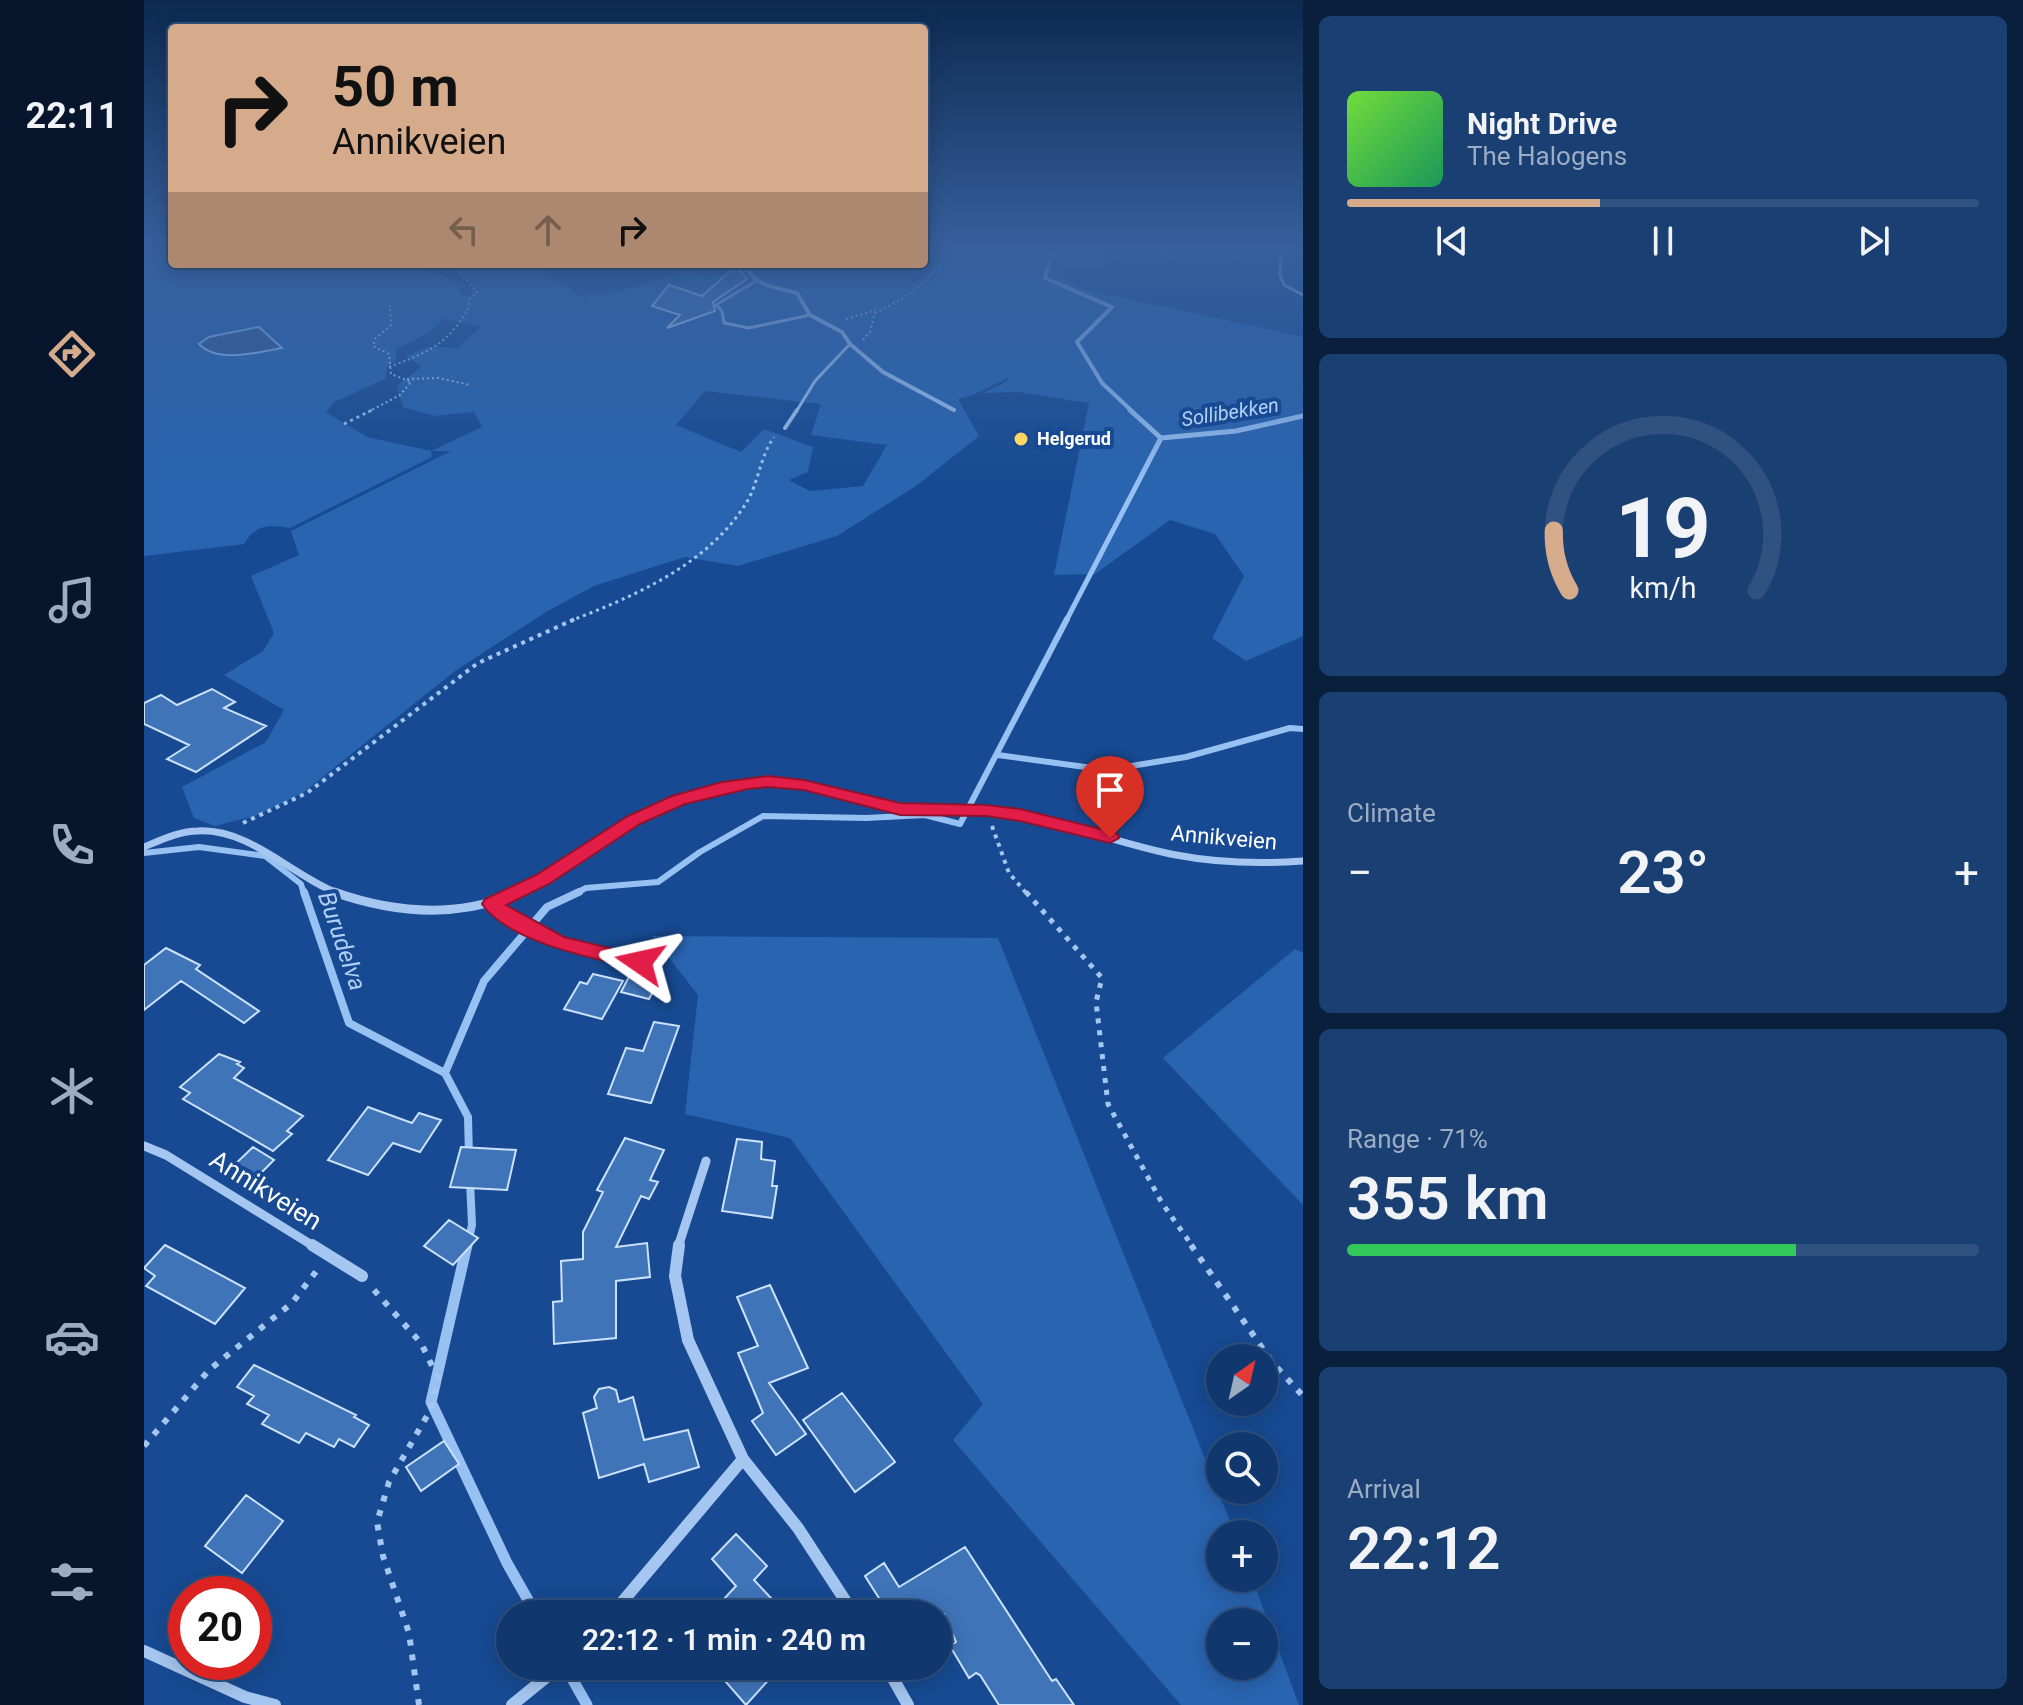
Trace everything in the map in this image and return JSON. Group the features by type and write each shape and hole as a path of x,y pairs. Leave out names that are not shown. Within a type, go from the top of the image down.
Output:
{"street":[{"path":"835,329 842,332 850,344 883,372 954,410"},
{"name":"Annikveien","path":"144,847 181,832 218,831 259,847 319,885 373,903 444,912 492,904 543,879 634,820 679,800 728,786 768,781 804,785 900,809 986,811 1061,824 1198,859 1268,864 1303,861"},
{"name":"Annikveien","path":"144,1146 166,1155 362,1276"},
{"path":"706,1161 679,1242 675,1276 688,1340 743,1459 798,1528 845,1600"},
{"path":"624,1600 743,1459"},
{"path":"144,1651 245,1697 275,1705"},
{"path":"512,1705 543,1680"},
{"path":"894,1680 908,1705"}],"lane":[{"path":"785,428 803,398 850,344"},
{"path":"492,904 540,935 577,949 640,962"}],"path":[{"path":"387,329 372,343 389,354 391,374 407,379 439,378 470,385"},
{"path":"389,367 429,352 446,341 455,329"},
{"path":"850,344 865,339 870,329"},
{"path":"344,424 400,395 411,382 407,379"},
{"path":"218,831 260,818 307,793 478,663 562,623 641,593 698,554 746,504 754,486 757,465 772,439 785,428"},
{"path":"986,811 1009,873 1102,978 1096,1002 1108,1104 1162,1203 1272,1362 1303,1396"},
{"path":"144,1446 209,1370 292,1303 328,1255"},
{"path":"362,1276 423,1347 438,1378 434,1399 424,1421 386,1486 377,1522 382,1557 403,1607 417,1664 419,1705"}],"shaded area":[{"path":"144,329 434,329 396,349 396,360 387,367 385,379 334,402 326,412 367,437 431,451 432,457 290,528 269,526 258,529 244,544 144,556"},
{"path":"261,329 282,348 251,354 217,354 199,344 209,337"},
{"path":"479,329 1264,329 1303,337 1303,636 1246,661 1212,638 1244,576 1215,534 1170,520 1095,574 1054,575 1089,403 1018,392 983,393 1006,382 1009,377 958,399 979,436 916,486 837,536 738,566 685,557 594,586 546,612 455,671 304,792 258,815 215,826 194,818 182,787 266,742 284,710 224,675 263,651 274,633 251,576 299,555 291,531 451,451 431,451 482,427 474,412 435,416 403,407 397,386 421,367 406,356 428,347 457,348","holes":["705,391 821,404 811,435 887,445 863,486 810,491 789,480 808,472 813,447 764,429 741,452 676,425"]},
{"path":"652,936 998,938 1206,1461 1206,1504 1223,1504 1229,1520 1206,1520 1206,1592 1257,1592 1263,1608 1206,1608 1206,1680 1278,1680 1278,1648 1299,1705 1181,1705 953,1440 983,1404 790,1138 685,1114 698,995"},
{"path":"1295,949 1303,953 1303,1205 1163,1058"}],"building":[{"path":"212,689 235,702 224,708 266,726 196,772 167,759 189,745 144,724 144,703 161,695 177,705"},
{"path":"166,948 200,965 196,969 259,1011 244,1023 181,981 144,1010 144,965"},
{"path":"632,971 660,978 649,999 621,992"},
{"path":"593,974 623,981 602,1019 564,1009 580,982 587,984"},
{"path":"654,1022 679,1026 651,1103 608,1094 626,1048 643,1051"},
{"path":"219,1054 240,1062 237,1064 244,1068 234,1078 303,1116 287,1131 292,1134 273,1151 183,1099 190,1093 180,1087"},
{"path":"368,1107 412,1123 419,1113 441,1120 420,1152 393,1143 368,1175 328,1160"},
{"path":"625,1138 664,1150 650,1180 658,1182 649,1199 641,1196 616,1247 647,1243 650,1277 616,1281 616,1338 554,1344 553,1302 562,1301 561,1261 583,1259 583,1232 603,1192 597,1190"},
{"path":"737,1139 762,1142 761,1159 775,1161 772,1186 777,1186 772,1218 722,1211"},
{"path":"253,1147 274,1160 251,1183 230,1169"},
{"path":"461,1147 516,1150 507,1190 450,1187"},
{"path":"449,1220 478,1238 453,1265 424,1246"},
{"path":"165,1245 245,1288 215,1324 146,1286 155,1276 144,1268"},
{"path":"770,1285 808,1368 769,1383 806,1434 776,1455 752,1421 763,1413 738,1353 758,1346 737,1297"},
{"path":"254,1365 356,1415 354,1417 369,1425 354,1447 339,1439 334,1447 306,1433 299,1443 262,1424 269,1415 247,1404 254,1396 237,1387"},
{"path":"609,1387 616,1390 619,1402 633,1397 644,1440 688,1430 699,1467 649,1482 644,1464 599,1478 583,1413 597,1408 594,1397 599,1389"},
{"path":"842,1393 895,1462 855,1492 803,1420"},
{"path":"444,1441 459,1464 421,1491 406,1467"},
{"path":"246,1495 283,1521 242,1573 205,1546"},
{"path":"736,1534 767,1566 754,1580 773,1600 723,1600 736,1586 712,1559"},
{"path":"965,1547 1052,1681 1056,1679 1074,1705 999,1705 980,1675 976,1673 969,1678 952,1649 956,1642 952,1633 952,1600 880,1600 865,1576 884,1563 899,1587"},
{"path":"724,1680 768,1680 746,1705"}],"waterway":[{"path":"1090,329 1077,342 1102,383 1133,412"},
{"path":"1130,410 1161,438"},
{"name":"Sollibekken","path":"1161,438 1236,431 1303,416"},
{"path":"1066,621 1161,438"},
{"path":"574,894 586,888 658,882 700,852 763,816 866,818 925,815 960,824 1067,619"},
{"path":"998,755 1107,770 1186,757 1290,728 1303,729"},
{"name":"Burudelva","path":"144,853 199,847 265,856 301,884 304,894"},
{"name":"Burudelva","path":"304,892 349,1023 445,1073"},
{"path":"445,1073 484,981 547,907 579,892"},
{"path":"445,1073 468,1117 469,1157"},
{"path":"467,1247 472,1225 470,1181"},
{"path":"467,1245 431,1402 507,1563 528,1600"},
{"path":"573,1680 587,1705"}],"place":[{"name":"Helgerud","path":"1021,439"}],"route":[{"path":"640,962 558,943 492,904 543,879 634,820 679,800 748,783 768,781 804,785 900,809 1020,815 1110,838"}]}
